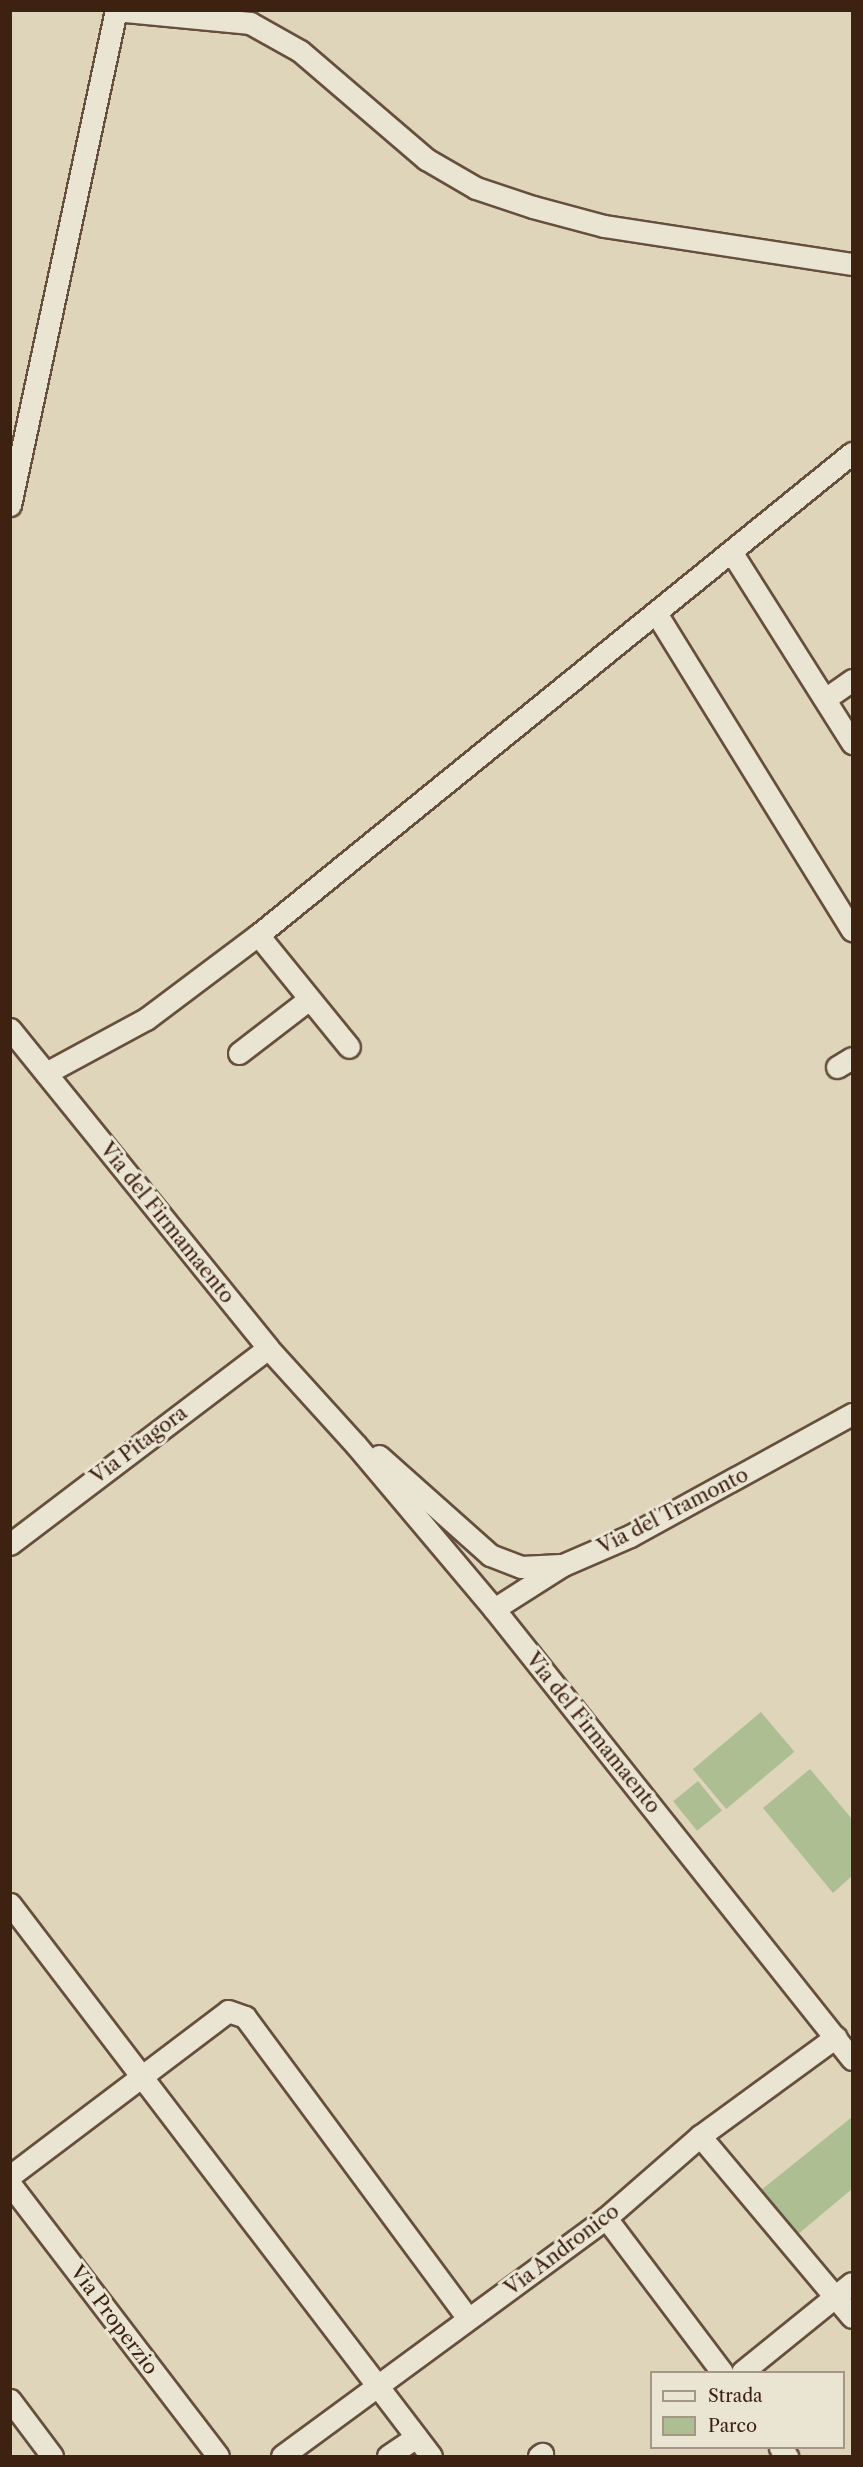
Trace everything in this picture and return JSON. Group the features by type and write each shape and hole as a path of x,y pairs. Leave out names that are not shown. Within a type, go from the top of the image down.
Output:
{"street":[{"path":"10,505 116,11 227,20 260,28 300,51 426,159 476,188 533,207 604,226 852,264"},
{"path":"46,1073 146,1019 258,935 732,553 852,453"},
{"path":"732,553 852,743"},
{"path":"656,613 852,930"},
{"path":"825,699 852,680"},
{"path":"258,935 349,1047"},
{"path":"238,1053 309,999"},
{"name":"Via del Firmamaento","path":"10,1029 268,1348 327,1412 494,1609 852,2059"},
{"name":"Via Pitagora","path":"10,1544 268,1348"},
{"name":"Via del Firmamaento","path":"327,1412 490,1555 521,1568 563,1565"},
{"name":"Via del Tramonto","path":"494,1609 563,1565 640,1530 852,1414"},
{"path":"10,1904 374,2386 431,2457"},
{"path":"10,2176 228,2011 245,2017 468,2318"},
{"name":"Via Andronico","path":"282,2457 374,2386 606,2218 700,2136 836,2037"},
{"path":"700,2136 852,2317"},
{"name":"Via Properzio","path":"10,2184 218,2457"},
{"path":"606,2218 721,2371"},
{"path":"744,2371 852,2283"},
{"path":"10,2400 52,2457"},
{"path":"388,2457 416,2437"}],"green space":[{"path":"761,1712 794,1752 726,1809 693,1769"},
{"path":"810,1769 852,1819 852,1876 833,1893 763,1808"},
{"path":"698,1781 722,1811 697,1831 673,1801"},
{"path":"852,2117 852,2189 797,2235 761,2190"}]}
